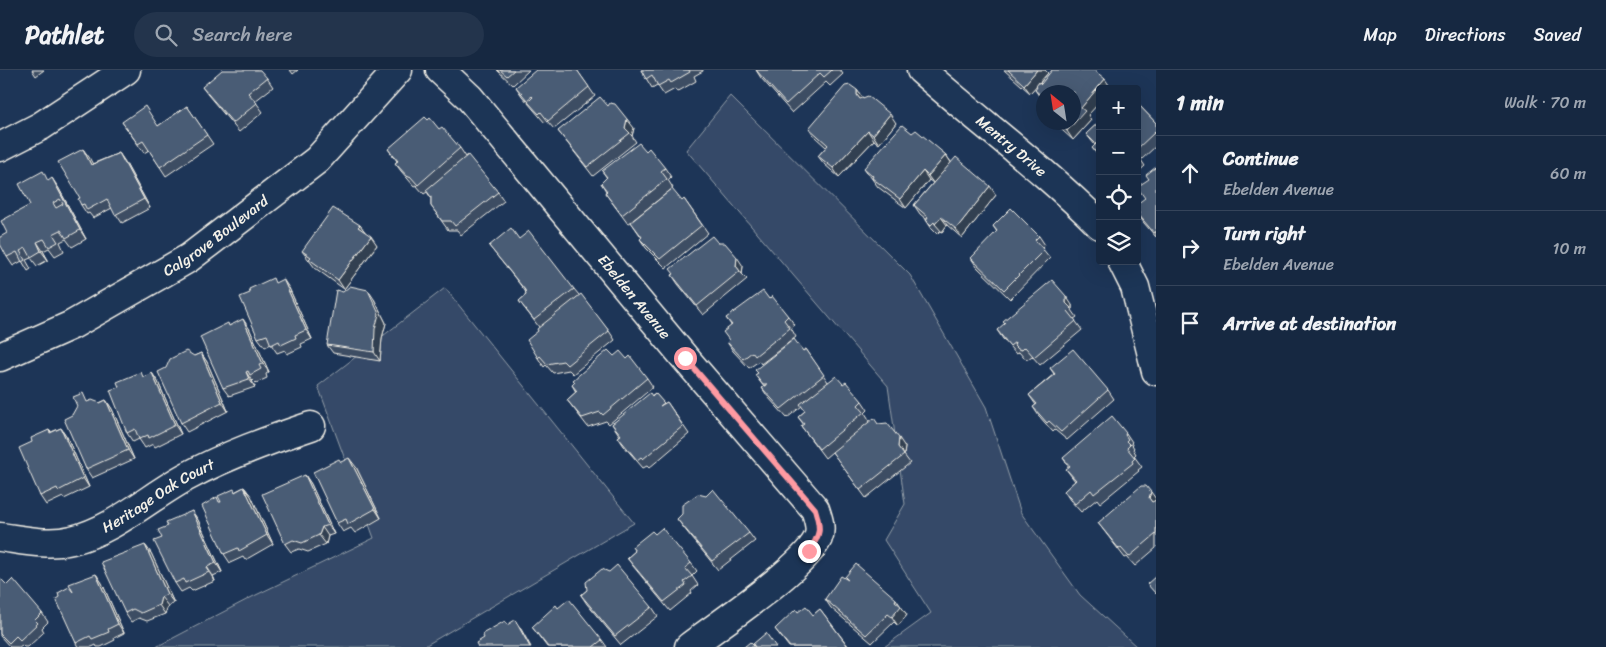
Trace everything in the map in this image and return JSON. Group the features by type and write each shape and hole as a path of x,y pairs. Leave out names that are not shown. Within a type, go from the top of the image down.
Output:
{"street":[{"path":"0,147 41,126 126,70"},
{"name":"Calgrove Boulevard","path":"0,357 72,325 189,258 317,160 398,70"},
{"name":"Ebelden Avenue","path":"440,70 469,97 685,358 815,509 820,524 818,538 809,551 791,569 689,647"},
{"name":"Mentry Drive","path":"920,70 982,124 1064,188 1096,221"},
{"path":"1124,265 1135,287 1156,371"},
{"name":"Heritage Oak Court","path":"0,537 38,542 71,540 104,528 187,476 238,452 311,426"}],"shaded area":[{"path":"730,96 910,275 986,407 1021,513 1080,595 1137,647 884,647 931,613 884,540 905,504 888,386 686,150"},
{"path":"445,288 634,523 423,647 156,647 254,596 374,538 318,386"}],"building":[{"path":"222,70 260,70 267,78 248,93 257,103 233,123 202,87"},
{"path":"500,70 514,70 507,76"},
{"path":"536,70 577,70 589,87 548,121 541,112 539,114 528,102 533,97 527,100 516,87"},
{"path":"641,70 689,70 690,72 671,83 669,80 658,86 652,75 646,79"},
{"path":"756,70 832,70 824,77 820,73 786,104"},
{"path":"1008,70 1037,70 1024,85"},
{"path":"1052,70 1094,70 1105,79 1100,85 1096,85 1096,90 1081,108 1081,85 1037,85 1039,82 1041,84"},
{"path":"850,85 857,90 857,95 860,99 868,96 890,114 873,135 868,131 833,168 818,156 828,145 809,128 845,86"},
{"path":"600,97 608,106 610,103 615,104 627,119 625,128 630,133 587,167 558,131"},
{"path":"145,106 158,126 187,106 207,135 160,167 143,141 138,144 122,122"},
{"path":"1141,107 1156,123 1156,131 1141,145"},
{"path":"425,117 428,120 430,118 439,129 442,127 460,148 418,185 395,163 398,161 388,149"},
{"path":"902,125 912,133 916,130 946,155 928,176 923,171 900,199 872,178 873,176 864,168"},
{"path":"1096,125 1096,144 1086,134"},
{"path":"639,143 646,151 649,148 665,168 661,171 667,179 622,215 605,193 607,191 601,183 607,177 602,171"},
{"path":"83,149 91,165 119,153 144,199 115,215 107,199 87,210 84,204 81,205 78,199 80,198 58,162"},
{"path":"468,155 498,192 455,226 451,221 442,221 431,206 431,197 426,190"},
{"path":"956,157 990,186 956,229 941,217 935,224 934,222 931,225 926,220 928,217 914,205"},
{"path":"1156,167 1156,232 1154,233 1141,218 1141,201 1145,198 1141,192 1141,184 1149,179 1146,175"},
{"path":"43,171 48,181 52,178 80,230 66,238 61,230 53,234 58,242 49,247 44,239 37,242 41,251 31,257 26,248 20,251 25,260 22,262 17,252 7,257 0,244 0,237 7,233 1,221 30,205 19,184","holes":["60,199 63,204 56,208 53,203"]},
{"path":"672,189 682,201 684,199 702,225 660,259 640,239 642,237 631,222"},
{"path":"333,208 360,225 358,227 371,236 338,280 309,259 311,257 302,251"},
{"path":"1011,208 1039,236 1035,240 1044,250 1004,290 971,258 997,231 993,226"},
{"path":"511,228 519,239 529,231 574,289 534,320 519,301 526,295 525,290 489,246"},
{"path":"712,236 718,243 725,243 737,257 736,266 740,271 697,306 672,275 674,274 670,269"},
{"path":"273,278 275,283 283,279 306,330 295,335 296,338 281,345 279,341 271,345 267,335 258,338 240,297 250,293 249,289"},
{"path":"1052,280 1066,296 1066,303 1071,308 1068,311 1076,321 1034,357 1025,347 1022,350 1018,349 1014,345 1015,342 1010,346 997,330 1005,323 1003,321"},
{"path":"350,286 368,290 379,314 375,329 374,352 327,345 336,290 343,292"},
{"path":"763,291 769,299 772,296 788,316 784,320 790,328 755,356 752,352 743,359 727,342 729,340 723,332 732,325 726,318"},
{"path":"581,294 609,331 567,365 563,361 547,364 540,356 538,358 527,340 538,331 537,329"},
{"path":"243,319 263,364 259,365 261,369 250,375 248,371 246,372 249,379 223,388 200,337 228,323 229,326"},
{"path":"794,339 803,351 806,349 824,375 781,409 762,388 767,385 763,385 755,375 758,373 755,370"},
{"path":"1073,349 1108,390 1061,432 1049,421 1047,423 1033,407 1037,404 1029,395 1055,374 1050,368"},
{"path":"608,350 614,356 620,351 627,359 630,356 647,378 603,415 600,412 582,418 567,400 577,391 572,385 575,382 573,380"},
{"path":"186,351 194,356 201,353 222,402 181,423 158,372 166,368 170,359"},
{"path":"141,372 143,377 152,373 175,425 149,438 148,435 139,439 135,429 127,433 110,390 119,387 117,382"},
{"path":"836,376 843,384 846,382 862,401 858,405 864,412 819,449 801,426 804,424 798,417 805,411 800,404"},
{"path":"83,393 87,402 92,400 100,403 106,400 128,450 86,469 64,419 72,415 77,406 73,397"},
{"path":"650,393 652,396 655,393 664,403 660,406 667,402 683,426 643,459 641,457 637,460 618,437 621,435 612,424"},
{"path":"1112,416 1126,433 1125,435 1128,439 1126,441 1130,445 1127,448 1135,458 1132,461 1133,463 1094,494 1091,490 1075,504 1064,491 1076,480 1066,469 1070,466 1063,458"},
{"path":"874,418 878,424 887,423 899,438 898,447 904,455 860,490 832,452"},
{"path":"61,428 83,478 58,491 57,488 40,496 19,448 32,442 31,438 49,430 50,433"},
{"path":"349,458 375,509 348,524 346,519 337,523 313,472 339,459 341,462"},
{"path":"305,475 328,525 322,527 319,535 302,543 293,540 285,544 262,494"},
{"path":"1141,486 1146,486 1151,492 1149,498 1152,502 1156,500 1156,534 1129,557 1121,548 1119,549 1098,523"},
{"path":"244,487 267,535 239,551 238,548 224,554 202,506 217,497 219,502 221,502 218,496 234,489 235,492"},
{"path":"713,489 749,533 712,561 677,519 682,514 682,505 698,494 706,496"},
{"path":"192,511 216,563 207,567 209,572 185,583 184,579 175,583 154,541 162,538 158,530 168,526 166,522"},
{"path":"662,528 691,563 685,568 692,576 684,582 686,585 664,602 627,558 635,551 632,547 652,531 655,534"},
{"path":"145,545 167,594 161,597 159,605 141,613 133,609 125,613 101,562"},
{"path":"856,564 896,599 895,601 901,606 892,617 888,614 866,635 825,599 841,576 848,580 845,577"},
{"path":"617,565 652,607 615,636 581,595 587,590 586,582 602,569 609,572"},
{"path":"96,574 118,624 108,629 109,632 92,639 90,636 76,643 56,599 59,597 58,593 69,587 73,592 69,584"},
{"path":"1156,576 1156,594 1147,584"},
{"path":"0,578 7,585 13,579 42,613 35,620 38,623 20,640 16,636 9,643 0,634"},
{"path":"569,599 602,640 593,647 548,647 532,627 556,605 558,608"},
{"path":"806,606 813,615 820,609 847,645 845,647 790,647 775,629 796,609 798,612"},
{"path":"515,620 530,647 478,647 476,643 484,638 482,634 505,621 507,625"},
{"path":"766,633 776,647 755,647 753,644"},
{"path":"750,642 755,647 744,647"}],"route":[{"path":"685,358 808,498 815,509 820,524 818,538 809,551"}]}
